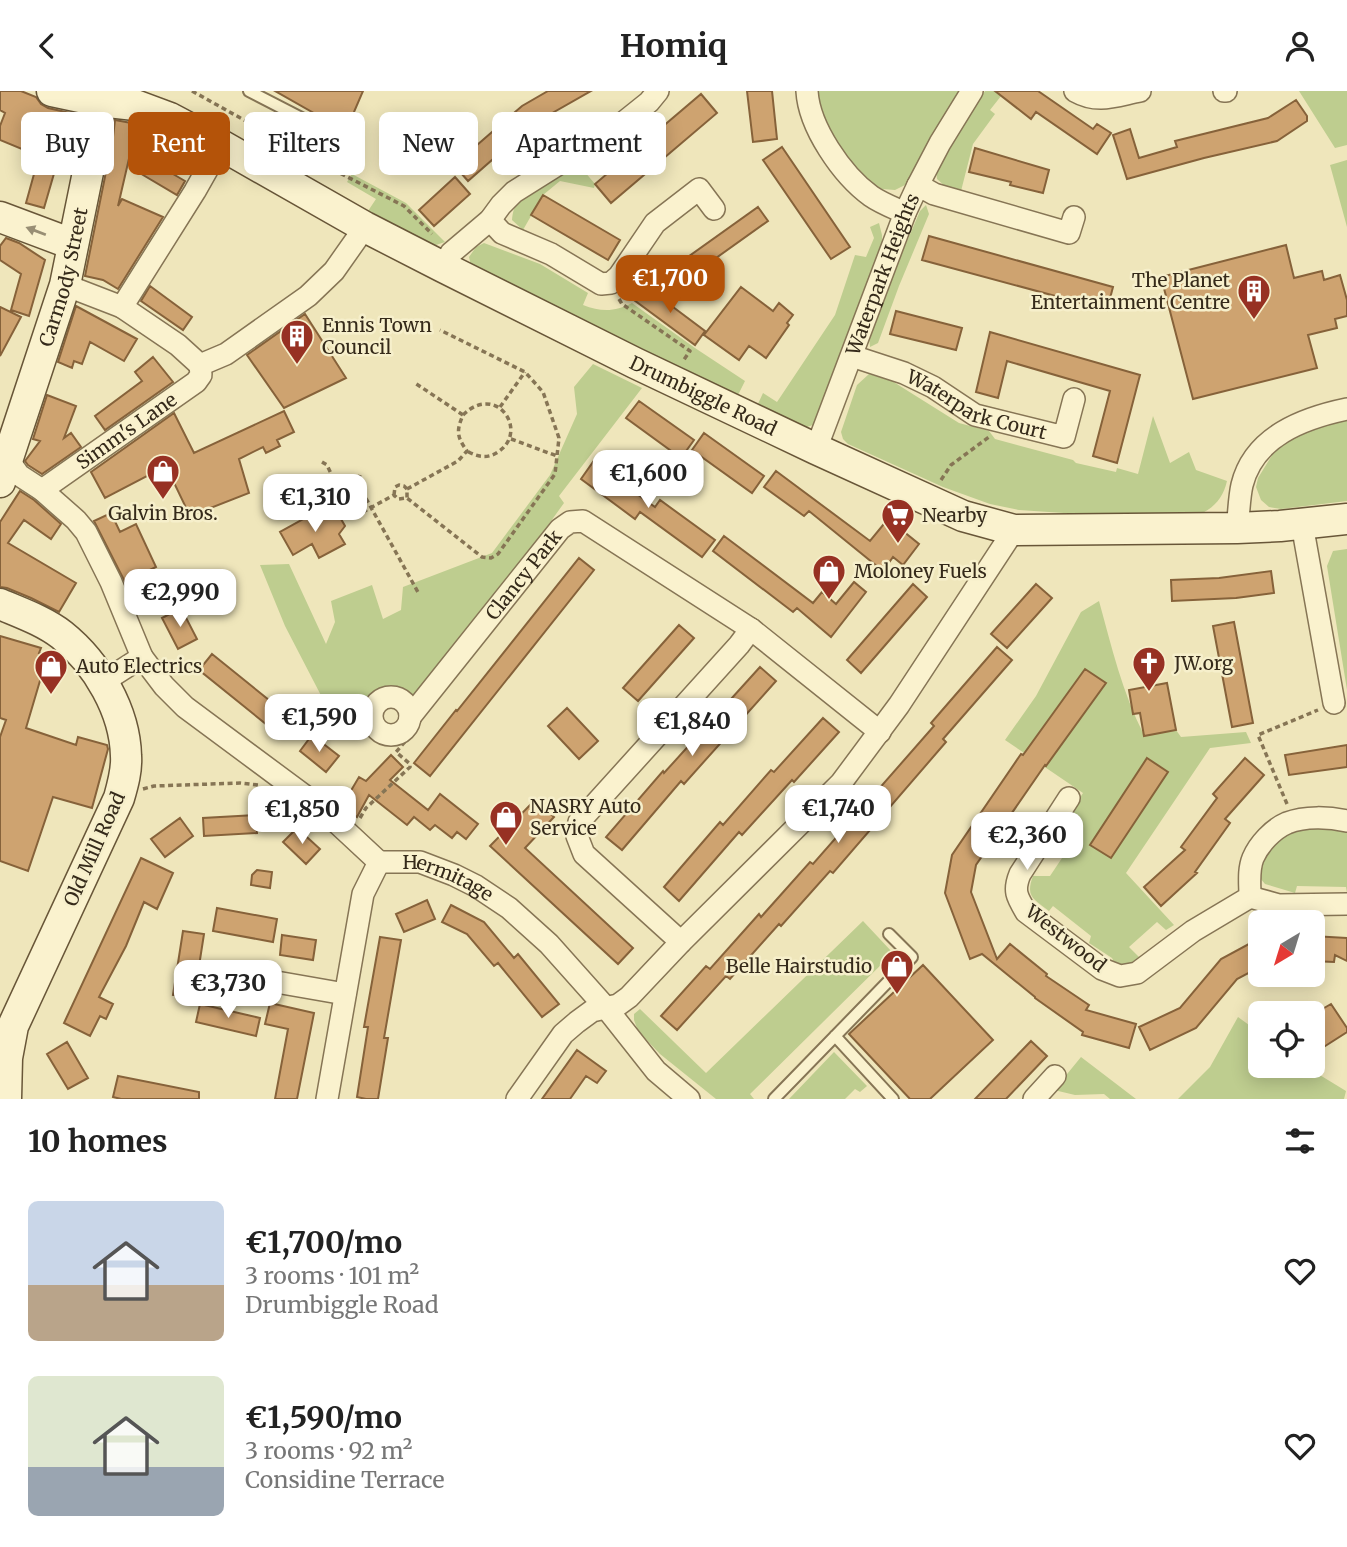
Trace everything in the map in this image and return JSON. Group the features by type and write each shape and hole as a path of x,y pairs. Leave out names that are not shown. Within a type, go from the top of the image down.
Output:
{"street":[{"name":"Drumbiggle Road","path":"52,91 99,96 154,112"},
{"path":"447,260 490,220 514,192 620,125 649,102 658,91"},
{"path":"807,91 814,122 850,176 872,197 905,213"},
{"path":"918,185 972,91"},
{"path":"1075,91 1103,99 1140,91"},
{"name":"Carmody Street","path":"2,465 65,285 96,133 99,96"},
{"name":"Drumbiggle Road","path":"230,150 365,227 447,260 635,363 963,516 1014,530 1237,528 1347,519"},
{"path":"122,307 203,175"},
{"name":"Waterpark Heights","path":"817,449 905,213 918,185 934,194 1069,233 1074,217"},
{"path":"490,220 502,233 551,254 606,283 619,276 655,223 699,189 714,209"},
{"path":"0,217 72,244"},
{"path":"65,285 122,307 178,345 200,365 226,354 309,296 334,271 365,227"},
{"name":"Waterpark Court","path":"852,356 904,373 933,387 975,415 1064,437 1074,398"},
{"name":"Simm's Lane","path":"42,489 196,381 201,375 200,365"},
{"path":"1237,528 1242,484 1252,460 1268,441 1296,425 1347,409"},
{"path":"2,465 42,489 86,532 111,582 142,657 164,686 185,707 321,807 379,862"},
{"name":"Clancy Park","path":"413,706 560,529 570,522 583,521 751,629 880,732"},
{"path":"1301,524 1335,703"},
{"path":"517,1099 563,1034 592,1011 618,1005 629,997 841,783 880,732 1014,530"},
{"name":"Old Mill Road","path":"0,604 34,618 62,635 88,661 111,697 126,754 125,778 119,798 13,1026 7,1058 6,1099"},
{"path":"681,942 584,854 577,836 579,822 751,629"},
{"path":"103,682 142,657"},
{"name":"Westwood","path":"1069,798 1020,874 1016,885 1026,912 1102,969 1120,977 1137,973 1193,931 1250,897"},
{"path":"1347,821 1313,818 1286,823 1267,837 1253,859 1250,877 1250,897 1279,905 1347,904"},
{"name":"Hermitage","path":"327,1099 363,894 379,862 420,862 476,886 509,908 549,944 607,1009 656,1071 689,1099"},
{"path":"225,973 345,994"},
{"path":"1034,1099 1055,1076"}],"lane":[{"path":"249,91 290,112"},
{"path":"774,1099 912,957 889,934"},
{"path":"835,1036 893,1099"}],"path":[{"path":"192,91 404,206 447,260"},
{"path":"606,283 622,304 690,351 680,366"},
{"path":"394,495 398,499 407,498 482,557 491,558 498,554 555,474 559,438 543,392 525,372 440,330"},
{"path":"500,407 525,372"},
{"path":"415,383 463,415"},
{"path":"479,403 500,407 508,417 511,439 502,450 492,456 474,455 461,443 458,433 463,415 479,403"},
{"path":"932,502 951,465 994,433 998,421"},
{"path":"511,439 557,456"},
{"path":"407,489 458,461 467,451"},
{"path":"322,462 327,465 352,518 394,495"},
{"path":"360,475 358,484 419,594"},
{"path":"394,495 395,487 399,485 407,489"},
{"path":"407,489 407,498"},
{"path":"1294,822 1258,734 1335,703"}],"green space":[{"path":"816,91 962,91 933,134 912,178 895,190 882,189 870,182 835,144 823,122"},
{"path":"985,91 1005,91 990,110 995,114 973,144 961,191 947,188 937,179 936,169"},
{"path":"1299,91 1347,91 1347,145 1335,148"},
{"path":"1347,160 1347,227 1330,165"},
{"path":"354,175 406,203 445,242 427,244 368,211 376,199 347,182"},
{"path":"560,175 587,175 595,184 594,188 560,181 543,195 523,230 512,220 514,209 526,195"},
{"path":"926,205 929,214 878,343 870,347 869,336 884,295 920,211"},
{"path":"879,223 882,245 820,415 813,425 804,428 757,406 763,393 777,402 835,315 855,255 866,257 874,238 870,227"},
{"path":"484,243 540,264 588,293 583,305 608,310 632,303 745,381 738,395 735,397 472,270 469,257 476,247"},
{"path":"593,364 642,388 559,496 564,503 492,603 416,695 391,688 379,691 366,705 369,732 362,725 356,728 327,707 285,626 260,565 289,564 326,644 335,622 331,601 372,585 383,619 401,610 403,587 492,553 550,475 577,414 574,387"},
{"path":"869,374 892,381 959,423 989,431 995,439 1116,472 1117,468 1138,474 1153,416 1170,463 1189,452 1196,470 1227,481 1216,503 1196,516 1064,513 1019,510 990,504 943,487 848,444 843,439 841,432 857,385"},
{"path":"1347,419 1347,501 1281,509 1269,507 1261,500 1256,487 1258,478 1277,447 1316,426"},
{"path":"1347,549 1347,690 1327,566 1333,551"},
{"path":"1099,601 1124,686 1144,735 1176,730 1181,737 1246,732 1251,743 1210,748 1126,873 1174,925 1166,930 1157,922 1129,947 1142,960 1130,966 1115,964 1112,958 1089,943 1091,936 1053,906 1049,911 1032,897 1030,889 1033,876 1050,876 1072,843 1057,833 1083,793 1005,740 1036,696 1081,612"},
{"path":"1315,828 1347,831 1347,893 1346,887 1297,886 1295,893 1265,884 1260,878 1268,851 1275,840 1297,830"},
{"path":"863,921 893,953 750,1094 754,1099 716,1099 660,1054 638,1031 634,1014 640,1009 706,1073"},
{"path":"1238,1017 1248,1024 1248,1078 1325,1078 1346,1091 1344,1099 1178,1099 1210,1067"},
{"path":"834,1052 867,1086 860,1092 855,1089 845,1099 789,1099"},
{"path":"1081,1057 1136,1099 1110,1099 1104,1094 1075,1095 1054,1090"}],"building":[{"path":"0,91 21,91 36,97 48,108 66,112 21,112 21,149 0,140 0,126 5,113 0,110"},
{"path":"275,91 363,91 354,112 312,112"},
{"path":"548,91 591,91 554,112 515,112"},
{"path":"747,91 772,91 777,139 753,142"},
{"path":"995,91 1038,91 1093,129 1097,124 1111,133 1097,154 1036,112 1031,119"},
{"path":"701,94 717,113 666,156 666,124"},
{"path":"1296,100 1307,116 1307,121 1277,141 1127,179 1113,135 1130,129 1139,158 1177,147 1175,141 1268,118"},
{"path":"115,120 128,122 128,163 118,206 122,199 163,217 118,289 103,280 85,276 105,175 114,175"},
{"path":"492,132 492,160 478,172 478,144"},
{"path":"782,147 850,247 831,259 763,160"},
{"path":"975,148 1049,170 1043,193 969,172"},
{"path":"34,175 54,175 44,208 26,203"},
{"path":"143,175 175,175 185,181 177,195"},
{"path":"463,175 475,175 468,181"},
{"path":"606,175 644,175 611,203 595,184"},
{"path":"455,177 470,194 434,226 419,210"},
{"path":"543,195 620,240 608,260 531,215"},
{"path":"758,207 768,221 695,273 685,259"},
{"path":"929,236 1113,287 1107,310 922,260"},
{"path":"6,238 45,260 29,316 11,310 21,274 0,260 0,246"},
{"name":"The Planet Entertainment Centre","path":"1286,245 1294,278 1322,271 1324,280 1340,275 1347,300 1347,316 1335,319 1337,328 1308,335 1317,368 1193,399 1161,277"},
{"path":"150,286 192,317 183,330 141,301"},
{"path":"645,286 705,331 695,345 634,300"},
{"path":"741,287 773,311 779,303 793,315 766,358 749,346 739,360 704,335"},
{"path":"76,306 137,339 124,361 90,342 82,364 74,361 72,368 58,362"},
{"path":"0,307 21,317 0,356"},
{"path":"896,311 962,328 956,350 890,334"},
{"name":"Ennis Town Council","path":"305,314 346,378 284,408 247,355"},
{"path":"990,332 1140,375 1117,463 1093,456 1110,391 1007,361 998,398 976,392"},
{"path":"153,357 173,382 105,430 95,416 142,381 135,372"},
{"path":"47,395 76,406 64,438 71,433 81,447 42,474 25,461 40,441 33,439"},
{"path":"639,401 694,440 681,458 626,418"},
{"path":"284,411 294,432 277,440 280,446 266,453 263,447 239,459 249,493 190,516 166,466 105,498 91,472 174,413 194,453"},
{"path":"704,433 764,476 752,493 692,450"},
{"path":"593,462 655,507 660,500 715,540 702,557 640,512 635,519 581,479"},
{"path":"776,471 870,541 888,519 919,544 903,565 893,557 883,571 809,511 804,516 764,487"},
{"path":"20,491 61,524 51,539 24,520 8,543 76,583 59,612 0,587 0,522"},
{"path":"325,507 330,517 341,519 345,526 339,534 345,544 319,558 312,544 293,555 280,532"},
{"path":"111,513 120,532 136,524 156,567 125,582 94,521"},
{"path":"724,536 813,603 822,592 836,604 854,582 866,592 831,637 797,608 793,612 713,551"},
{"path":"579,558 594,570 430,776 414,763"},
{"path":"1271,571 1274,593 1172,601 1171,580 1219,578"},
{"path":"913,584 927,597 861,673 847,660"},
{"path":"1036,584 1052,598 1007,648 991,634"},
{"path":"181,608 197,639 178,649 162,618"},
{"path":"1234,622 1253,723 1232,727 1213,626"},
{"path":"679,625 694,638 638,701 623,688"},
{"path":"0,636 41,648 39,653 59,659 54,677 42,674 26,728 76,745 78,737 107,745 108,749 92,808 53,797 28,871 0,861 0,737 6,720 0,718"},
{"path":"997,647 1012,660 943,739 946,742 833,873 830,871 730,979 726,976 677,1030 661,1016 706,966 710,969 759,914 761,917 810,862 813,864 934,726 931,723"},
{"path":"212,654 290,717 277,733 199,670"},
{"path":"760,667 776,681 684,784 681,781 622,850 606,837 663,771 664,773"},
{"path":"1085,669 1106,683 976,865 971,892 997,959 1010,944 1047,974 1046,976 1089,1005 1086,1010 1136,1024 1129,1048 1082,1035 1083,1032 1035,998 982,954 970,959 945,893 952,855 1021,754 1023,755"},
{"path":"1167,683 1176,730 1144,736 1140,713 1133,714 1129,690"},
{"path":"567,708 598,741 579,759 548,726"},
{"path":"823,718 839,732 742,835 739,832 679,901 664,887 720,822 723,825 771,770 774,772"},
{"path":"312,735 339,756 326,772 300,751"},
{"path":"1347,745 1347,767 1289,775 1285,755"},
{"path":"391,755 403,767 390,780 428,810 440,794 478,824 466,839 457,832 452,838 435,825 430,830 414,817 407,825 369,795 357,817 336,804 344,790 349,794 359,777 366,781"},
{"path":"1147,758 1168,772 1111,858 1090,845"},
{"path":"1245,758 1264,775 1225,819 1230,823 1195,872 1197,873 1161,906 1144,887 1185,850 1181,847 1217,798 1213,794"},
{"path":"535,800 554,817 525,848 633,948 618,964 490,846"},
{"path":"256,815 257,833 204,836 203,818"},
{"path":"180,818 193,836 165,857 151,839"},
{"path":"297,828 320,849 306,864 283,842"},
{"path":"141,858 173,873 157,909 144,902 126,946 99,997 113,1004 106,1019 100,1016 90,1036 64,1023"},
{"path":"257,870 272,872 270,888 251,885 252,875"},
{"path":"427,900 435,919 404,932 396,914"},
{"path":"451,905 484,922 514,958 518,954 559,1004 542,1017 498,963 494,966 467,934 442,922"},
{"path":"217,908 277,919 273,942 213,931"},
{"path":"183,931 204,934 194,998 173,995"},
{"path":"282,935 316,940 313,960 280,955"},
{"path":"380,937 401,940 384,1038 388,1038 378,1099 366,1099 357,1097 368,1027 364,1027"},
{"path":"1325,937 1347,938 1347,961 1335,955 1334,962 1325,962"},
{"path":"1248,944 1248,973 1237,979 1196,1028 1150,1050 1139,1027 1180,1008 1221,959"},
{"path":"923,965 993,1040 930,1099 910,1099 849,1034"},
{"path":"270,1003 314,1013 297,1099 275,1099 288,1029 265,1024"},
{"path":"200,1004 260,1018 256,1036 196,1022"},
{"path":"1331,1004 1347,1032 1325,1046 1325,1007"},
{"path":"1031,1041 1047,1056 1006,1099 975,1099"},
{"path":"67,1042 88,1078 68,1089 47,1054"},
{"path":"577,1050 606,1071 597,1083 586,1076 570,1099 542,1099"},
{"path":"118,1076 199,1092 199,1099 113,1097"}],"place":[{"name":"The Planet Entertainment Centre","path":"1254,321"},
{"name":"Ennis Town Council","path":"297,366"},
{"name":"Galvin Bros.","path":"163,501"},
{"name":"Nearby","path":"898,545"},
{"name":"Moloney Fuels","path":"829,601"},
{"name":"JW.org","path":"1149,693"},
{"name":"Auto Electrics","path":"51,696"},
{"name":"NASRY Auto Service","path":"506,847"},
{"name":"Belle Hairstudio","path":"897,996"}]}
